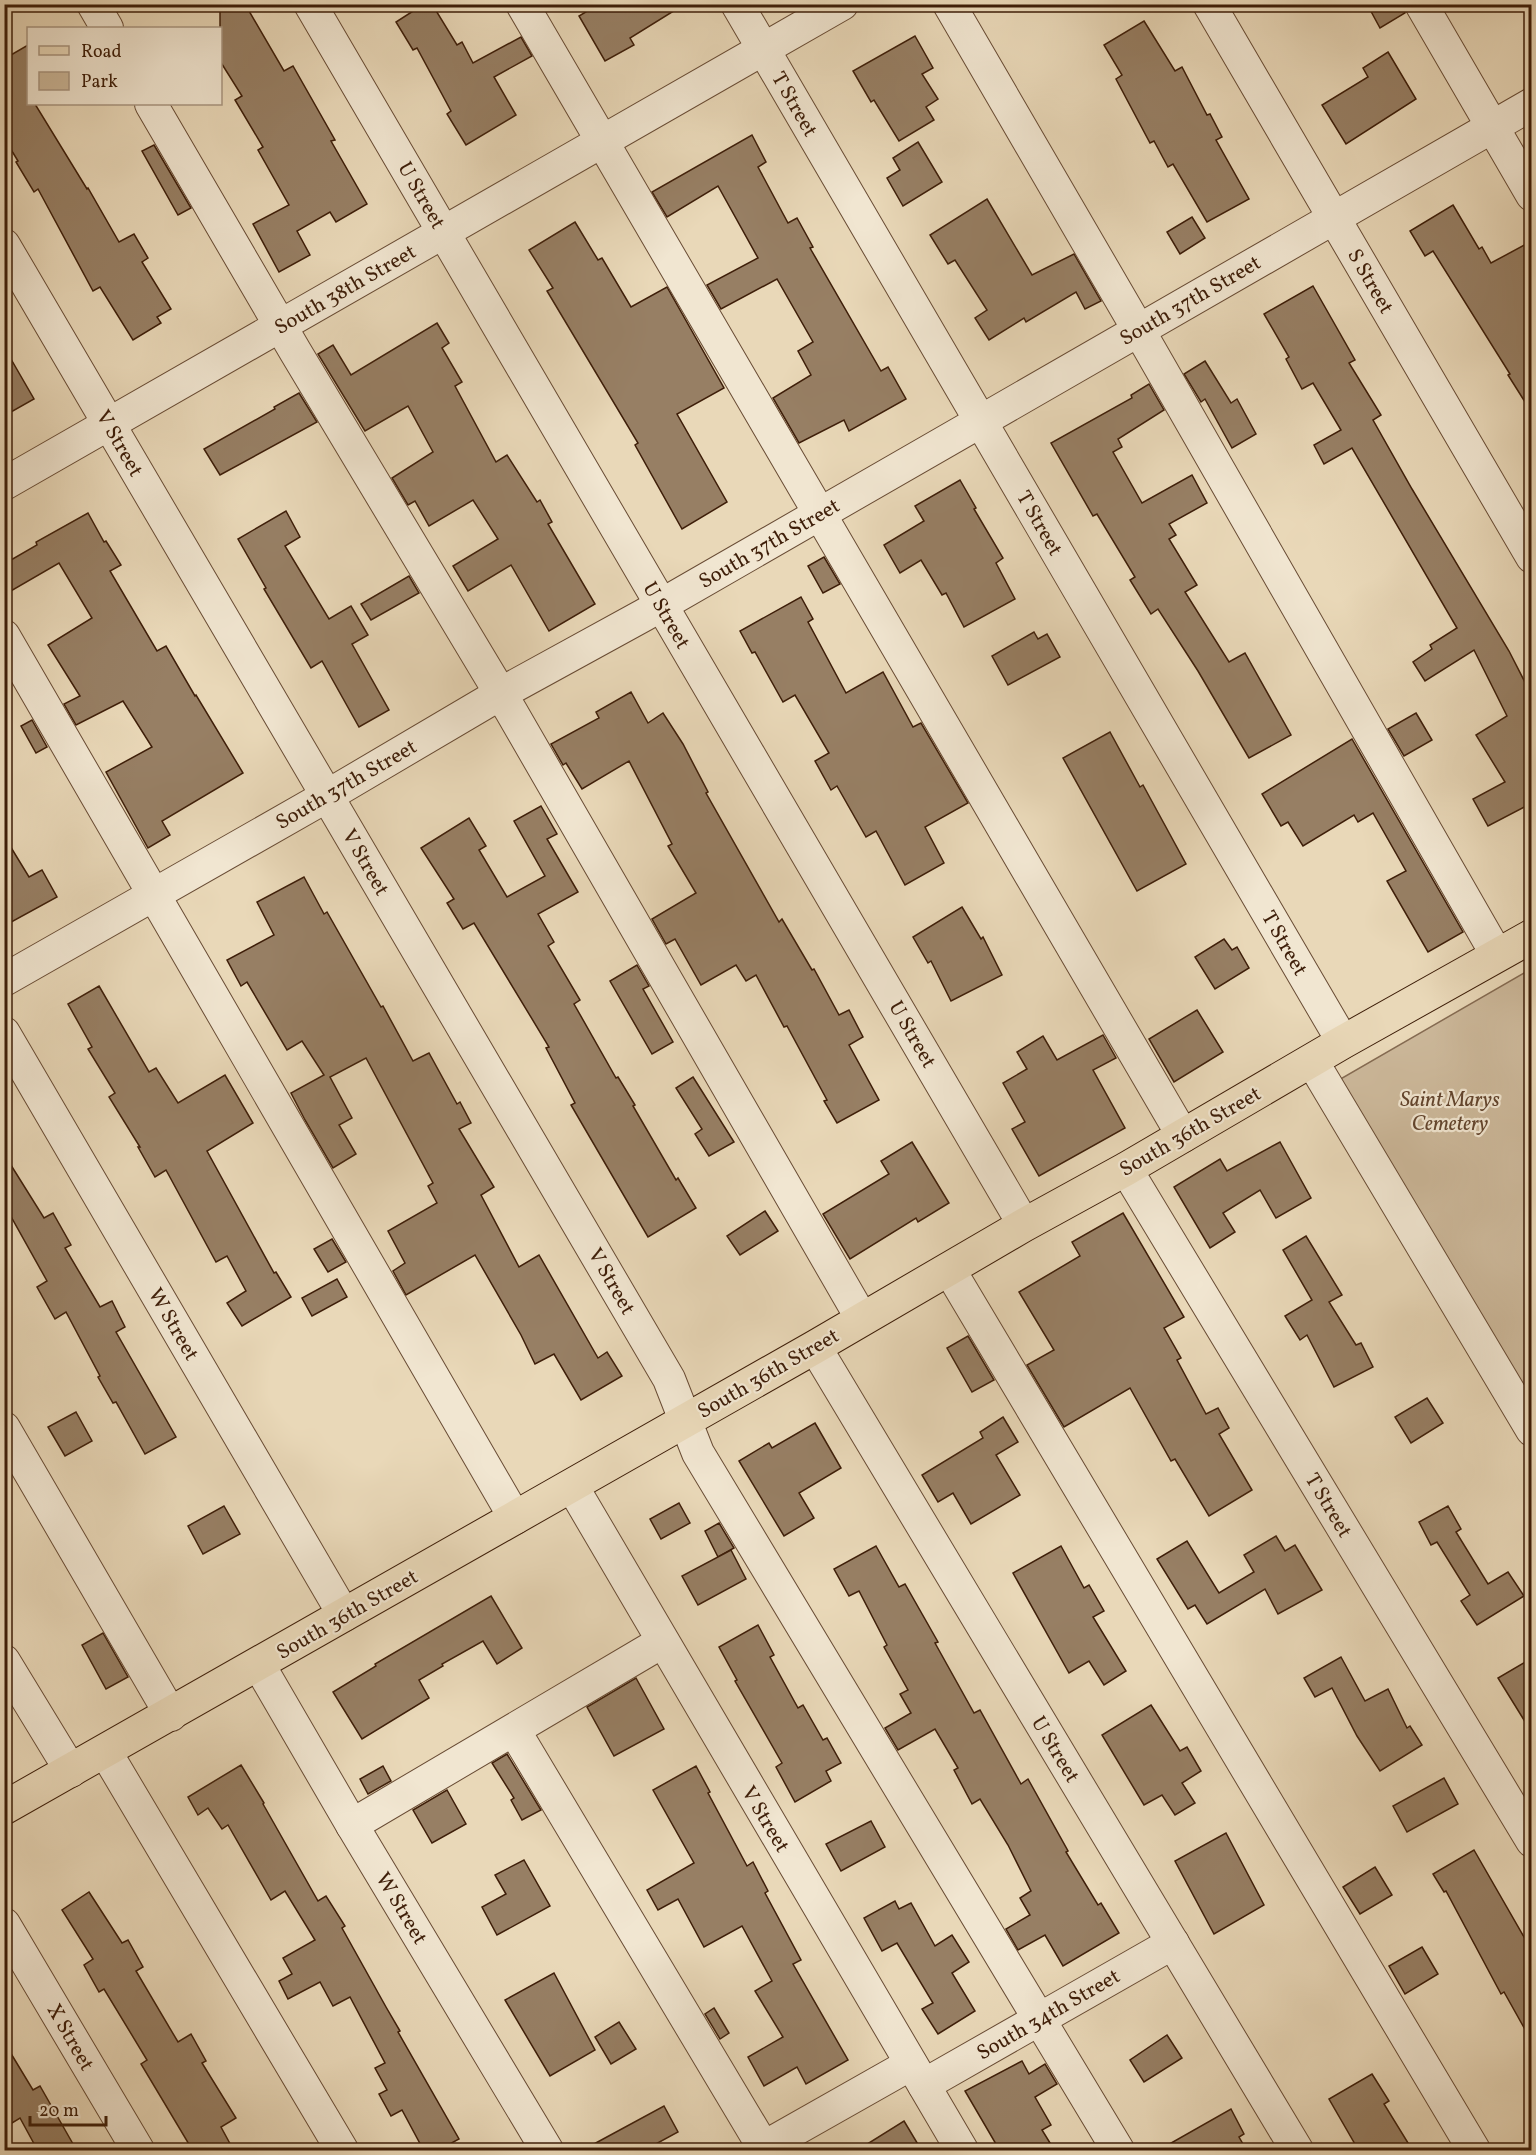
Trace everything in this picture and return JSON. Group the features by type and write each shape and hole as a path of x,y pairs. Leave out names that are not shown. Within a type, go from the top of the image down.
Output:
{"main road":[{"name":"South 36th Street","path":"4,1808 259,1665 1024,1225 1126,1169 1342,1042 1532,936"}],"street":[{"path":"93,4 106,27"},
{"name":"U Street","path":"310,4 1024,1225"},
{"path":"522,4 1182,1136"},
{"name":"T Street","path":"738,4 1342,1042"},
{"name":"South 38th Street","path":"4,484 842,4"},
{"path":"949,4 1497,955"},
{"name":"S Street","path":"1209,4 1532,557"},
{"path":"1420,4 1532,195"},
{"name":"South 37th Street","path":"4,980 1532,104"},
{"path":"152,105 280,327 500,694 862,1319"},
{"name":"V Street","path":"4,245 669,1379 698,1453 1118,2151"},
{"path":"4,636 515,1518"},
{"name":"W Street","path":"4,1033 344,1615"},
{"path":"1312,1061 1532,1430"},
{"name":"T Street","path":"1126,1169 1532,1841"},
{"path":"949,1269 1474,2151"},
{"name":"U Street","path":"815,1347 1297,2151"},
{"path":"4,1428 171,1714"},
{"name":"V Street","path":"572,1486 963,2151"},
{"path":"352,1825 662,1642"},
{"path":"4,1661 71,1771"},
{"name":"W Street","path":"259,1665 547,2151"},
{"path":"514,1730 763,2150"},
{"path":"105,1751 342,2151"},
{"name":"X Street","path":"4,1924 138,2151"},
{"name":"South 34th Street","path":"763,2150 1040,2019 1173,1943"}],"green space":[{"name":"Saint Marys Cemetery","path":"1531,969 1531,1406 1337,1081"}],"building":[{"path":"220,4 245,4 284,71 293,66 335,140 331,141 367,204 336,222 330,212 297,231 310,255 279,272 253,224 289,205 258,150 263,147 235,100 242,96 222,64 222,27 220,27"},
{"path":"424,4 432,4 457,45 462,42 473,63 521,37 532,56 494,77 516,115 466,145 447,114 451,111 417,48 413,50 396,22"},
{"path":"599,4 685,4 630,38 634,45 605,61 579,16"},
{"path":"1367,4 1403,4 1405,13 1380,28"},
{"path":"1144,21 1175,71 1182,67 1207,115 1210,114 1222,137 1216,140 1249,199 1207,222 1173,164 1168,167 1154,141 1150,143 1116,79 1122,75 1104,45"},
{"path":"915,36 933,68 922,74 938,99 926,107 934,120 899,141 874,100 871,102 853,71"},
{"path":"27,46 27,105 36,105 119,242 134,234 148,258 142,262 171,309 157,317 161,323 133,340 100,287 93,291 38,189 34,192 4,138 4,59"},
{"path":"1388,52 1416,99 1346,144 1322,105 1368,77 1363,68"},
{"path":"752,135 766,162 758,167 788,223 797,218 813,247 810,248 881,371 888,367 906,399 849,431 844,420 799,443 773,398 811,375 798,351 813,342 777,279 721,309 707,285 758,258 718,186 667,217 652,192"},
{"path":"918,142 942,182 903,206 887,178 900,170 893,158"},
{"path":"154,145 191,208 178,215 142,151"},
{"path":"987,199 1032,275 1074,254 1101,301 1085,309 1076,292 1026,322 1024,318 989,340 975,318 987,310 955,260 948,264 930,235"},
{"path":"1453,205 1479,249 1482,247 1491,263 1532,241 1532,413 1433,251 1425,256 1410,231"},
{"path":"1192,217 1205,238 1180,254 1167,232"},
{"path":"575,222 598,260 602,258 631,307 667,287 724,388 677,414 727,502 682,529 635,445 638,443 547,291 553,288 529,250"},
{"path":"1313,286 1355,360 1349,363 1381,415 1373,420 1509,651 1532,696 1532,803 1488,826 1473,799 1505,782 1476,735 1507,716 1474,650 1425,681 1413,662 1432,649 1430,645 1457,628 1352,448 1324,464 1314,445 1341,430 1313,383 1302,389 1286,359 1289,357 1264,314"},
{"path":"437,323 449,343 442,348 462,382 455,386 496,462 507,455 537,502 540,500 552,522 548,524 595,604 549,631 511,565 468,591 453,566 498,539 473,500 429,526 415,501 408,505 392,478 433,452 408,406 365,431 318,354 333,345 351,375"},
{"path":"4,347 34,399 4,416"},
{"path":"1205,361 1231,403 1237,399 1256,434 1232,448 1205,399 1201,402 1184,374"},
{"path":"1149,384 1164,410 1118,439 1122,447 1113,452 1142,503 1192,475 1207,503 1169,524 1176,535 1169,539 1197,585 1185,592 1229,662 1245,653 1291,735 1249,758 1198,671 1158,609 1151,614 1130,580 1135,577 1097,514 1093,516 1051,443 1132,398 1131,395"},
{"path":"299,393 317,422 220,475 204,449"},
{"path":"960,480 1003,558 996,563 1015,599 964,627 946,593 942,595 921,560 900,573 884,545 924,521 915,506"},
{"path":"286,511 300,537 285,546 329,619 351,606 368,635 352,644 389,710 359,727 322,661 311,668 264,589 266,588 238,539"},
{"path":"88,513 104,542 106,541 121,565 110,571 157,651 166,646 243,773 162,821 170,835 148,848 106,772 152,747 123,701 76,725 64,704 80,696 48,645 92,618 59,563 4,595 4,564 37,545 36,542"},
{"path":"824,557 840,584 823,593 808,566"},
{"path":"409,576 419,593 371,620 361,604"},
{"path":"801,597 813,619 808,622 846,693 883,672 913,727 921,723 968,803 925,827 944,863 905,885 876,831 866,837 837,786 831,790 815,761 829,753 795,695 783,702 755,652 752,653 740,631"},
{"path":"1034,632 1038,639 1047,634 1060,657 1008,685 992,656"},
{"path":"631,692 648,723 663,713 683,744 708,792 706,793 779,922 782,919 812,970 814,969 839,1015 849,1010 863,1037 849,1045 879,1100 837,1123 787,1026 784,1027 756,975 746,981 736,965 701,985 675,939 666,944 652,919 696,893 668,846 672,844 629,761 582,789 566,763 563,765 551,744 599,718 596,712"},
{"path":"1416,713 1432,740 1404,756 1388,729"},
{"path":"32,720 47,747 36,753 21,726"},
{"path":"1110,732 1140,787 1143,785 1186,864 1137,891 1063,758"},
{"path":"1352,739 1463,932 1428,952 1387,881 1406,871 1373,813 1358,822 1354,815 1303,846 1288,822 1281,826 1262,794"},
{"path":"541,806 557,834 547,839 578,892 538,914 554,942 548,946 580,1000 574,1004 616,1078 618,1077 635,1105 633,1106 676,1180 678,1178 696,1208 648,1237 571,1105 575,1103 546,1048 549,1047 474,923 463,929 447,903 454,899 421,848 469,818 486,846 479,850 507,897 545,876 514,821"},
{"path":"4,836 29,877 42,870 57,897 4,926"},
{"path":"304,877 324,914 327,912 381,1007 383,1006 413,1061 429,1053 457,1104 460,1102 471,1123 459,1129 494,1187 481,1195 519,1267 539,1255 598,1358 607,1352 622,1376 581,1400 554,1354 535,1364 475,1255 406,1295 393,1271 405,1263 388,1231 437,1203 428,1186 433,1183 366,1058 330,1077 352,1118 339,1125 356,1154 333,1168 305,1120 291,1093 324,1075 302,1041 287,1050 247,982 241,986 227,960 274,935 257,902"},
{"path":"962,907 981,939 983,937 1002,975 951,1001 931,961 928,963 913,937"},
{"path":"1224,939 1232,950 1237,947 1249,968 1215,989 1195,957"},
{"path":"637,965 649,986 643,989 673,1042 652,1054 610,981"},
{"path":"99,986 149,1072 156,1068 178,1103 225,1075 253,1123 207,1151 274,1273 276,1272 291,1297 242,1326 227,1303 246,1291 227,1256 216,1262 166,1170 155,1177 138,1147 140,1147 109,1097 115,1093 88,1049 92,1047 68,1004"},
{"path":"1197,1010 1223,1052 1174,1082 1149,1039"},
{"path":"1103,1035 1116,1058 1093,1070 1125,1128 1039,1176 1012,1129 1025,1122 1003,1083 1027,1069 1017,1052 1043,1036 1057,1060"},
{"path":"693,1077 734,1142 709,1156 695,1134 702,1129 676,1088"},
{"path":"912,1142 949,1203 918,1222 916,1218 850,1259 823,1214 889,1174 881,1161"},
{"path":"1280,1142 1311,1198 1276,1218 1260,1190 1223,1213 1235,1232 1210,1248 1174,1187 1220,1159 1227,1171"},
{"path":"4,1154 44,1218 53,1213 71,1245 65,1248 100,1307 112,1301 125,1327 116,1332 176,1437 145,1454 116,1402 113,1403 98,1377 100,1376 66,1312 55,1319 37,1287 47,1281 4,1204"},
{"path":"765,1211 778,1231 740,1255 727,1236"},
{"path":"1123,1213 1184,1317 1164,1328 1181,1358 1177,1360 1206,1414 1218,1408 1229,1428 1219,1434 1252,1490 1209,1516 1175,1459 1171,1461 1130,1388 1064,1427 1027,1365 1054,1350 1019,1292 1080,1256 1072,1242"},
{"path":"1306,1236 1342,1295 1329,1302 1356,1345 1361,1343 1373,1367 1334,1387 1307,1335 1300,1340 1285,1316 1312,1300 1283,1250"},
{"path":"332,1239 346,1262 328,1272 314,1249"},
{"path":"337,1279 347,1297 312,1316 302,1298"},
{"path":"968,1336 994,1380 972,1392 947,1348"},
{"path":"1427,1398 1443,1423 1411,1443 1395,1417"},
{"path":"76,1412 92,1441 65,1456 48,1427"},
{"path":"1003,1417 1018,1442 996,1455 1020,1495 971,1524 953,1493 938,1502 922,1475 983,1438 980,1432"},
{"path":"815,1423 841,1468 799,1493 814,1518 784,1536 739,1461 769,1443 772,1448"},
{"path":"679,1503 690,1523 661,1539 650,1519"},
{"path":"224,1506 240,1534 203,1554 188,1526"},
{"path":"1448,1506 1461,1529 1456,1532 1488,1584 1508,1572 1524,1596 1477,1625 1461,1601 1470,1595 1437,1542 1431,1545 1419,1522"},
{"path":"719,1523 734,1548 718,1557 705,1531"},
{"path":"1276,1536 1285,1551 1295,1545 1322,1590 1278,1614 1265,1589 1207,1624 1195,1605 1188,1609 1157,1559 1187,1541 1219,1593 1254,1572 1244,1555"},
{"path":"876,1546 899,1587 905,1584 974,1713 980,1710 1021,1784 1028,1779 1068,1851 1066,1852 1098,1905 1101,1903 1119,1933 1063,1966 1045,1935 1018,1950 1006,1929 1030,1915 1020,1898 1031,1891 1008,1845 980,1799 972,1804 954,1770 958,1768 935,1729 898,1750 885,1728 911,1713 900,1694 908,1690 884,1647 887,1645 859,1591 849,1596 834,1569"},
{"path":"1061,1546 1084,1588 1089,1585 1104,1611 1093,1617 1126,1671 1104,1685 1089,1661 1069,1673 1013,1573"},
{"path":"731,1550 746,1579 698,1605 682,1576"},
{"path":"491,1596 522,1648 497,1664 483,1641 442,1664 443,1666 419,1680 429,1698 362,1739 333,1692 376,1666 375,1664"},
{"path":"758,1625 774,1655 770,1657 798,1708 803,1705 823,1740 827,1738 841,1763 826,1771 831,1781 795,1802 776,1767 782,1763 735,1681 737,1680 719,1647"},
{"path":"103,1633 128,1677 106,1689 82,1645"},
{"path":"1341,1657 1365,1701 1388,1689 1407,1728 1410,1726 1422,1745 1380,1771 1357,1736 1332,1688 1315,1697 1304,1678"},
{"path":"1532,1658 1532,1733 1498,1678"},
{"path":"636,1678 664,1729 614,1756 587,1707"},
{"path":"1151,1705 1180,1751 1187,1747 1201,1771 1182,1783 1195,1803 1175,1815 1162,1795 1144,1805 1102,1735"},
{"path":"507,1754 541,1810 522,1820 511,1800 514,1798 492,1763"},
{"path":"241,1765 318,1901 326,1896 345,1926 342,1928 459,2139 437,2151 424,2151 402,2110 391,2116 379,2094 387,2090 375,2068 385,2063 350,1997 333,2006 320,1982 288,1999 279,1981 292,1974 283,1958 315,1940 285,1891 271,1900 228,1825 222,1829 208,1808 198,1815 188,1797"},
{"path":"383,1766 391,1781 368,1794 360,1779"},
{"path":"696,1766 747,1866 753,1862 768,1891 765,1893 801,1960 793,1964 848,2060 806,2084 797,2067 764,2086 748,2057 783,2037 755,1991 772,1981 742,1926 704,1947 678,1899 658,1910 647,1890 694,1863 653,1790"},
{"path":"1444,1778 1458,1804 1407,1832 1393,1806"},
{"path":"447,1790 466,1824 432,1843 413,1810"},
{"path":"871,1821 885,1847 841,1871 826,1844"},
{"path":"1226,1833 1264,1905 1214,1934 1175,1861"},
{"path":"1474,1850 1532,1951 1532,2042 1504,1992 1501,1994 1446,1891 1444,1892 1433,1874"},
{"path":"524,1860 550,1906 497,1935 482,1907 506,1894 495,1875"},
{"path":"1375,1867 1392,1895 1360,1914 1343,1887"},
{"path":"89,1892 122,1943 128,1940 143,1967 136,1971 178,2042 191,2034 206,2061 202,2063 236,2118 221,2127 234,2151 193,2151 141,2064 147,2060 104,1989 99,1992 84,1965 93,1959 62,1910"},
{"path":"895,1901 899,1909 911,1903 935,1946 952,1935 969,1962 952,1973 975,2011 938,2034 922,2009 933,2003 897,1943 882,1951 864,1918"},
{"path":"1422,1947 1438,1974 1405,1994 1389,1966"},
{"path":"554,1973 595,2050 550,2076 505,2000"},
{"path":"714,2008 729,2033 720,2039 705,2014"},
{"path":"619,2022 636,2049 611,2064 595,2037"},
{"path":"1167,2035 1182,2058 1144,2082 1130,2060"},
{"path":"4,2042 33,2090 40,2086 77,2151 38,2151 20,2118 4,2128"},
{"path":"1022,2061 1029,2074 1045,2064 1057,2084 1035,2097 1051,2125 1042,2130 1055,2151 1000,2151 965,2091"},
{"path":"1372,2074 1389,2101 1384,2104 1413,2151 1359,2151 1329,2099"},
{"path":"664,2106 678,2132 643,2151 581,2151"},
{"path":"1231,2109 1244,2134 1239,2137 1247,2151 1157,2151"},
{"path":"904,2121 922,2151 856,2151"}]}
